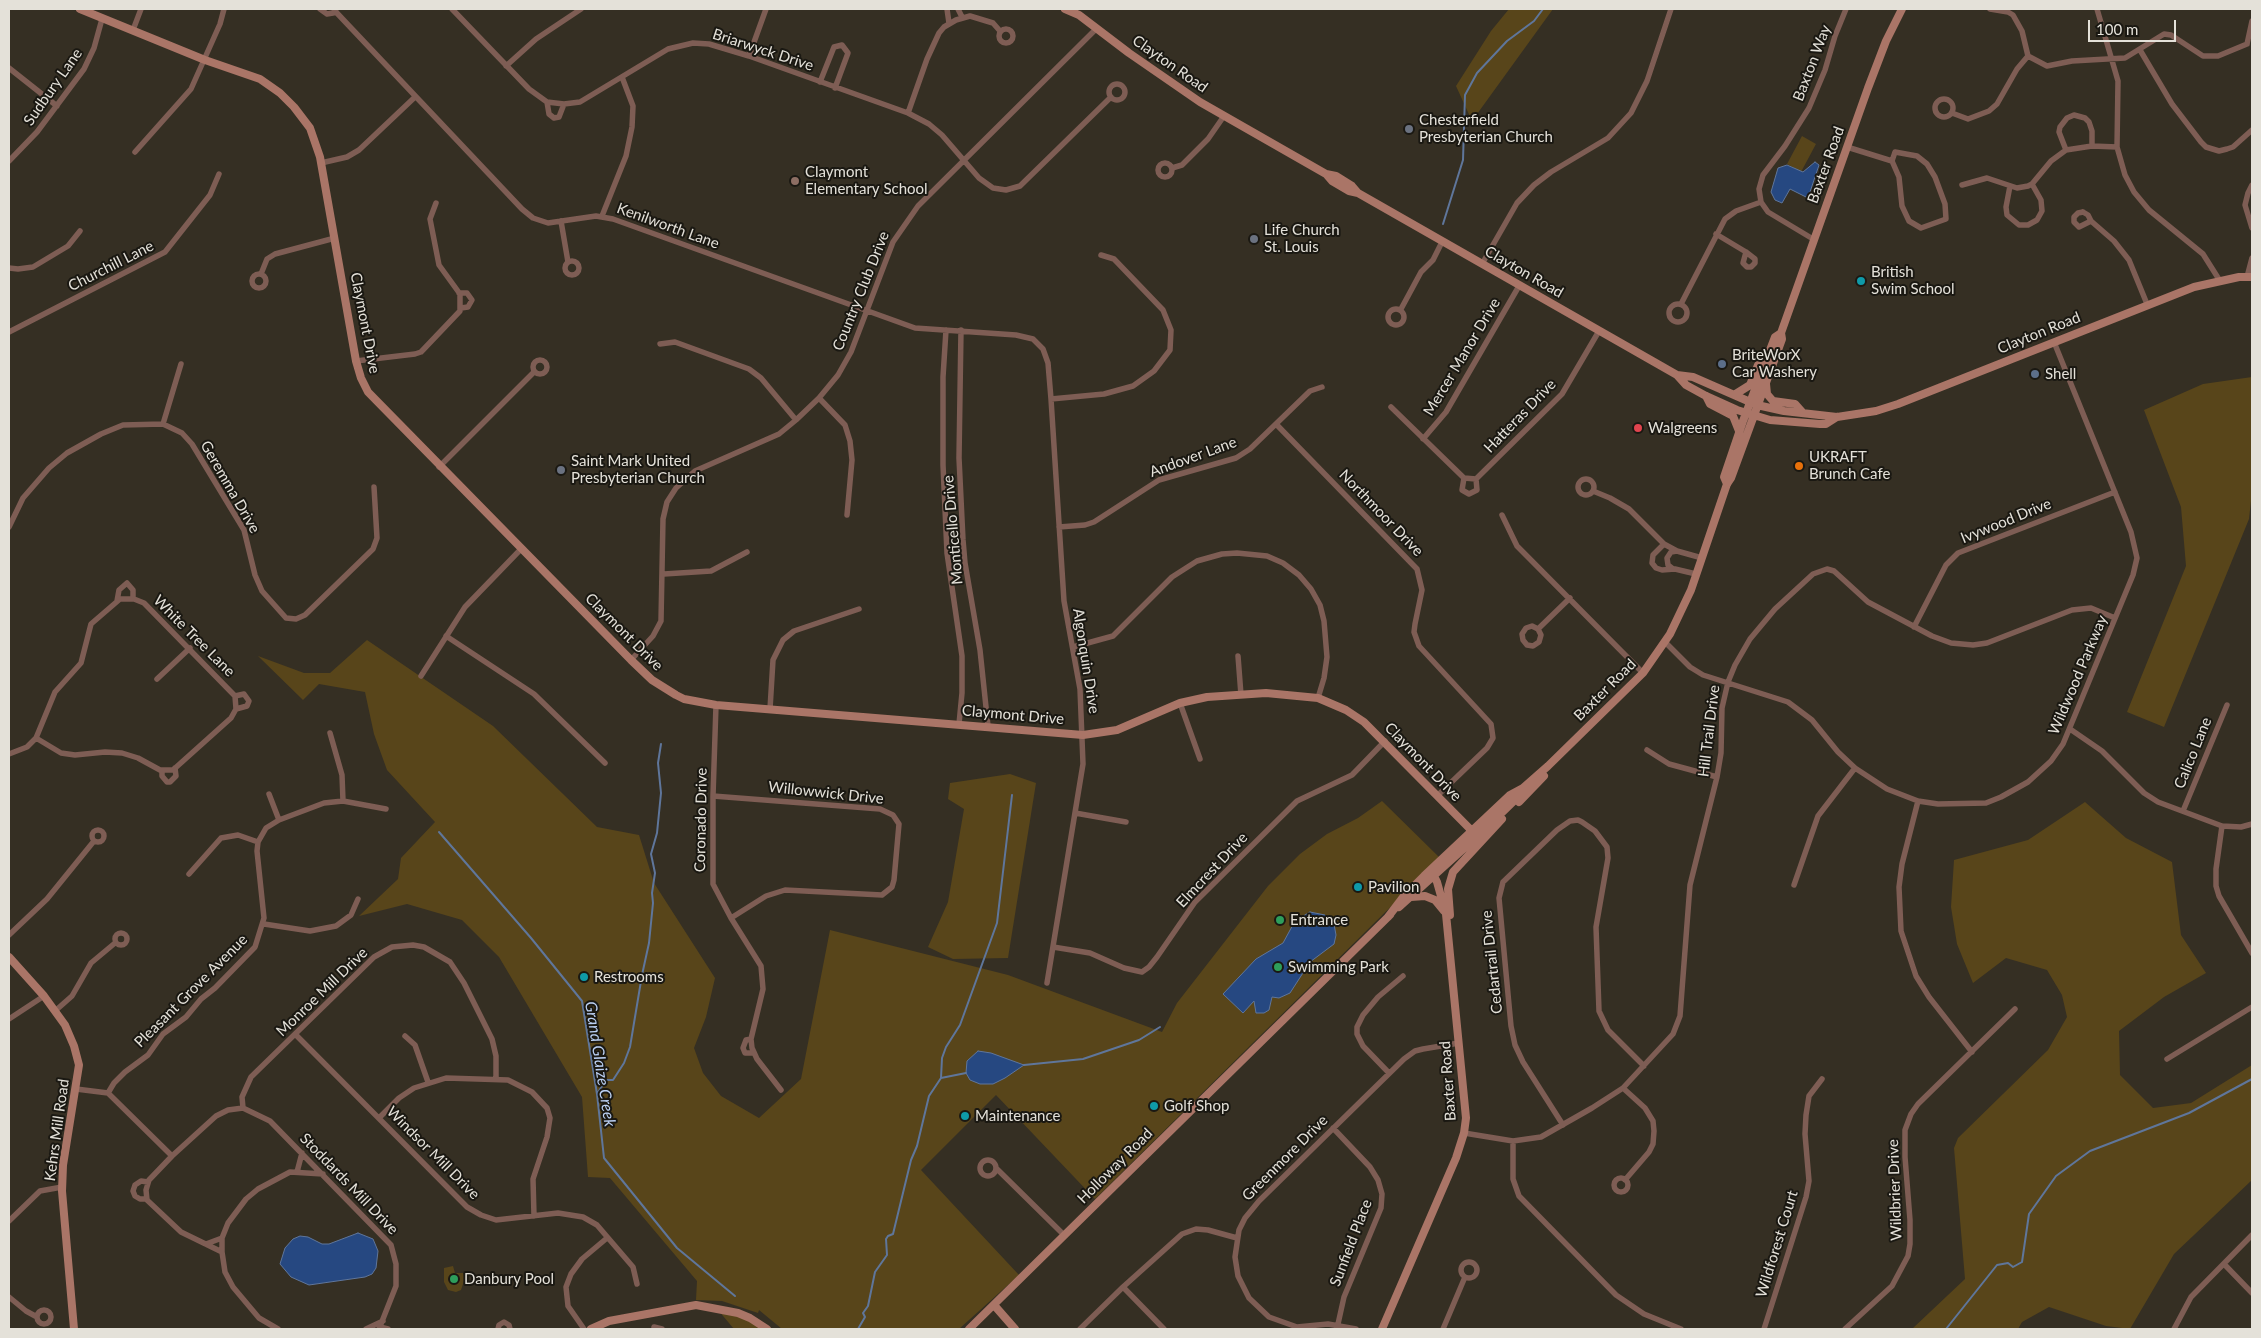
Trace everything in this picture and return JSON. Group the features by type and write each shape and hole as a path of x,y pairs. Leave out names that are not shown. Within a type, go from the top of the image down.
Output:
{"main road":[{"name":"Claymont Drive","path":"80,9 205,60 248,74 280,93 294,107 310,128 321,163 356,361 363,384 371,397 631,660 652,680 676,695 684,699 716,705 1083,735 1117,730 1180,703 1208,697 1280,693 1318,698 1346,710 1364,722 1385,741 1475,834"},
{"name":"Clayton Road","path":"1065,9 1078,12 1171,83 1224,116 1326,174 1332,181 1349,191 1358,193 1676,375 1686,386 1706,396 1770,420 1826,424 1837,417"},
{"name":"Baxter Road","path":"1754,404 1766,360 1775,337 1780,333 1886,41 1902,9"},
{"name":"Clayton Road","path":"1676,375 1693,377 1754,404 1803,413 1837,417 1876,411 2194,287 2250,277"},
{"name":"Baxter Road","path":"1727,484 1724,477 1739,431 1766,381 1782,339 1780,333"},
{"path":"1734,395 1750,385 1758,365 1766,360"},
{"path":"1766,381 1768,394 1773,400 1794,404 1803,413"},
{"path":"1706,396 1710,404 1733,416 1739,431"},
{"name":"Baxter Road","path":"1382,1329 1456,1158 1464,1133 1466,1106 1446,914 1432,873 1516,799 1523,788 1643,673 1665,642 1682,610 1702,558 1727,484 1731,478 1750,413"},
{"path":"1450,957 1448,889 1453,872 1548,771 1548,766"},
{"name":"Holloway Road","path":"973,1328 1064,1235 1388,917 1411,897 1432,873"},
{"name":"Holloway Road","path":"1388,917 1404,896 1432,873"},
{"path":"1411,897 1424,896 1434,900 1446,914"},
{"name":"Kehrs Mill Road","path":"9,958 44,996 68,1030 79,1065 63,1165 62,1187 74,1329"},
{"path":"994,1305 1016,1329"},
{"path":"590,1329 623,1317 696,1306 738,1313 756,1321 767,1329"}],"street":[{"path":"133,30 141,9"},
{"path":"135,152 191,88 205,60 224,9"},
{"name":"Kenilworth Lane","path":"320,9 327,14 336,10 415,97 528,214 548,223 588,216 602,216 915,328 1016,335 1028,338 1039,344"},
{"name":"Briarwyck Drive","path":"452,9 529,89 548,102 573,104 587,99 656,55 681,45 693,43 709,44 749,56 908,114 929,124 964,159 979,178 993,188 1006,190 1020,186 1112,97"},
{"path":"506,66 536,39 581,9"},
{"path":"749,56 766,9"},
{"path":"947,9 949,23"},
{"path":"958,9 962,17"},
{"path":"1482,264 1517,204 1534,185 1608,138 1631,113 1645,87 1671,9"},
{"name":"Baxton Way","path":"1760,202 1760,181 1797,129 1809,108 1825,70 1835,36 1846,9"},
{"path":"1990,9 2008,12 2013,15 2022,31 2028,56 2048,66 2072,61 2125,58 2164,34 2172,35 2203,56 2218,56 2250,45 2252,21"},
{"path":"2097,9 2119,88 2117,148 2125,175 2134,192 2148,210 2203,254 2220,281"},
{"path":"908,114 939,34 949,23 962,17 970,16 985,19 993,23 1000,31"},
{"name":"Sudbury Lane","path":"9,161 27,143 57,106 90,59 102,18"},
{"name":"Country Club Drive","path":"631,660 653,636 661,621 664,574 663,530 665,510 671,494 681,481 704,466 766,441 796,420 819,398 838,375 852,352 886,258 900,229 918,206 964,159 1097,28"},
{"name":"Briarwyck Drive","path":"820,82 834,47 842,45 848,53 835,88"},
{"path":"2140,50 2172,104 2206,147 2220,151 2234,147 2252,130"},
{"path":"1952,113 1968,119 1989,112 1997,104 2017,69 2028,56"},
{"path":"9,68 57,106"},
{"path":"602,216 626,156 632,127 633,106 622,78"},
{"path":"321,163 347,157 358,150 415,97"},
{"name":"Briarwyck Drive","path":"548,102 549,114 554,118 560,115 564,104"},
{"path":"2066,150 2061,138 2060,127 2067,118 2074,115 2085,118 2091,125 2092,146"},
{"path":"1172,168 1182,165 1208,139 1224,116"},
{"path":"1962,185 1986,178 2023,188 2032,184 2051,161 2066,150 2092,146 2117,148"},
{"path":"1847,147 1892,161 1899,177 1902,206 1909,221 1921,228 1946,219 1945,204 1935,177 1927,164 1917,156 1895,152 1892,161"},
{"name":"Churchill Lane","path":"9,332 170,249 190,218 210,194 219,174"},
{"path":"2010,186 2006,207 2008,215 2018,225 2028,225 2037,220 2042,211 2041,200 2032,184"},
{"path":"2252,185 2245,205 2252,228"},
{"path":"1680,304 1716,234 1726,219 1736,211 1760,202 1768,212 1813,239"},
{"path":"436,203 430,219 439,265 459,293 461,308"},
{"path":"561,221 568,262"},
{"path":"2091,221 2114,241 2128,260 2147,304"},
{"path":"9,268 33,267 68,246 80,231"},
{"path":"1716,234 1746,252"},
{"path":"261,274 267,259 275,254 335,238"},
{"path":"1401,309 1421,272 1433,260 1442,242"},
{"path":"1051,399 1104,394 1133,386 1154,371 1170,350 1171,330 1164,310 1114,259 1100,255"},
{"path":"2250,277 2252,258"},
{"name":"Mercer Manor Drive","path":"1423,439 1446,412 1519,286"},
{"path":"356,361 421,352 461,308 468,307 472,300 467,293 459,293"},
{"name":"Monticello Drive","path":"946,330 942,421 944,491 947,553 962,656 960,724"},
{"name":"Monticello Drive","path":"961,330 959,458 963,540 965,563 980,650 988,726"},
{"name":"Hatteras Drive","path":"1464,478 1462,490 1469,494 1477,490 1476,479 1562,394 1599,331"},
{"path":"660,344 675,342 750,369 762,378 796,420"},
{"name":"Wildwood Parkway","path":"1665,642 1690,667 1703,675 1788,702 1802,710 1855,768 1887,789 1918,801 1968,805 1986,803 2028,782 2041,771 2063,744 2070,730 2133,575 2137,558 2131,532 2054,342"},
{"name":"Algonquin Drive","path":"1039,344 1046,355 1051,399 1064,601 1080,689 1083,735 1083,764 1047,983"},
{"path":"163,424 182,364"},
{"path":"439,467 534,372"},
{"name":"Andover Lane","path":"1059,526 1094,522 1140,491 1164,478 1236,458 1250,449 1310,390 1322,387"},
{"path":"819,398 845,425 850,440 852,460 846,515"},
{"path":"1392,407 1464,478 1476,479"},
{"name":"Geremma Drive","path":"9,527 23,498 49,468 67,453 101,434 123,425 163,424 182,432 192,444 244,530 255,575 262,592 286,618 296,619 305,615 373,548 377,538 374,487"},
{"name":"Northmoor Drive","path":"1276,424 1417,569 1422,590 1414,632 1419,646 1491,724 1493,738 1487,748 1437,796"},
{"path":"1593,491 1610,498 1629,510 1664,544 1677,551 1702,558"},
{"name":"Ivywood Drive","path":"1914,627 1946,565 1958,553 2115,492"},
{"path":"1502,515 1517,546 1643,673"},
{"path":"1664,544 1653,555 1652,563 1659,570 1675,569"},
{"path":"420,676 475,594 522,548"},
{"path":"1677,551 1671,552 1667,558 1668,565 1675,569 1696,574"},
{"path":"664,574 711,571 747,552"},
{"path":"1073,647 1113,636 1172,576 1197,561 1229,554 1267,556 1299,575 1311,588 1320,604 1324,622 1327,657 1324,678 1318,698"},
{"name":"Hill Trail Drive","path":"1464,1133 1513,1141 1541,1137 1623,1088 1673,1034 1680,1016 1690,885 1717,777 1721,753 1722,708 1728,682 1744,648 1760,625 1800,586 1820,570 1834,571 1868,602 1914,627 1951,643 1974,645 1987,643 2072,610 2091,608 2115,618"},
{"name":"White Tree Lane","path":"117,601 119,590 127,582 134,590 133,599"},
{"path":"1538,629 1570,598"},
{"name":"White Tree Lane","path":"36,738 55,692 81,663 91,624 117,601 133,599 144,603 190,648 235,703 230,718 175,768"},
{"path":"770,709 773,660 783,640 794,631 859,609"},
{"path":"446,636 534,694 605,763"},
{"path":"158,679 190,648"},
{"path":"1238,656 1241,695"},
{"path":"1180,703 1200,759"},
{"name":"Coronado Drive","path":"716,705 712,796 713,884 731,918 757,958 763,973 762,997 751,1040 753,1053 781,1090"},
{"name":"Calico Lane","path":"2183,811 2227,705"},
{"path":"2070,730 2102,750 2144,793 2158,802 2222,826 2241,827 2252,824"},
{"path":"330,733 342,775 343,800"},
{"path":"9,754 20,751 36,738 61,753 75,755 105,752 122,753 162,770 175,768 176,776 170,782 167,782 162,776 162,770"},
{"name":"Elmcrest Drive","path":"1053,947 1090,954 1134,972 1142,972 1149,968 1195,902 1297,800 1352,775 1385,741"},
{"path":"1647,750 1669,764 1717,777"},
{"path":"1794,885 1818,816 1855,768"},
{"path":"269,794 279,820"},
{"name":"Willowwick Drive","path":"712,796 861,806 887,811 897,819 899,824 894,880 892,887 882,895 785,890 766,896 731,918"},
{"path":"190,874 220,838 238,835 258,842 266,828 279,820 324,802 343,800 386,810"},
{"path":"1918,801 1902,864 1899,887 1901,930 1916,976 1929,997 1972,1052"},
{"path":"1075,812 1126,822"},
{"name":"Cedartrail Drive","path":"1562,1126 1523,1062 1515,1045 1510,1016 1499,898 1503,882 1563,825 1578,820 1595,831 1606,847 1608,858 1596,927 1599,1011 1608,1030 1644,1066"},
{"path":"2222,826 2216,869 2216,886 2219,896 2252,953"},
{"path":"9,935 47,899 94,841"},
{"name":"Pleasant Grove Avenue","path":"108,1093 125,1072 148,1055 163,1034 186,1017 249,954 258,941 264,924 264,911 257,862 258,842"},
{"path":"264,924 310,931 336,926 351,915 358,899"},
{"path":"55,1011 72,996 91,963 115,943"},
{"name":"Monroe Mill Drive","path":"243,1108 242,1097 251,1077 374,957 392,947 413,945 424,947 450,962 464,983 492,1039 496,1056 496,1079"},
{"path":"1389,1073 1363,1046 1357,1034 1357,1028 1363,1015 1378,997 1402,976"},
{"path":"9,1019 44,996"},
{"path":"2166,1059 2252,1007"},
{"name":"Wildbrier Drive","path":"1845,1329 1892,1286 1908,1256 1910,1220 1905,1130 1911,1114 1918,1104 2015,1009"},
{"name":"Windsor Mill Drive","path":"296,1035 474,1212 496,1220 558,1213 575,1214 597,1225 633,1267 637,1284"},
{"path":"405,1036 415,1045 428,1082"},
{"name":"Coronado Drive","path":"751,1040 746,1040 742,1048 744,1053 753,1053"},
{"name":"Greenmore Drive","path":"1356,1329 1338,1324 1297,1327 1278,1322 1265,1314 1249,1298 1238,1276 1235,1257 1237,1238 1250,1210 1389,1073 1414,1051 1459,1043"},
{"path":"379,1118 405,1094 428,1082 446,1078 508,1080 532,1092 547,1108 550,1118 547,1137 533,1179 534,1216"},
{"name":"Wildforest Court","path":"1764,1329 1806,1197 1809,1181 1805,1134 1806,1115 1809,1096 1822,1079"},
{"path":"1623,1088 1645,1108 1653,1121 1654,1131 1653,1144 1649,1152 1625,1180"},
{"path":"76,1089 108,1093 172,1156"},
{"path":"222,1252 181,1232 147,1199 146,1190 148,1182 172,1156 216,1116 228,1110 243,1108"},
{"name":"Stoddards Mill Drive","path":"243,1108 270,1120 387,1240 394,1252 397,1270 396,1286 381,1326"},
{"name":"Sunfield Place","path":"1333,1128 1370,1167 1378,1180 1382,1194 1381,1208 1344,1297 1338,1324"},
{"path":"1513,1141 1514,1186 1523,1200 1616,1295 1644,1314 1681,1329"},
{"path":"297,1172 302,1153"},
{"path":"996,1168 1064,1235"},
{"path":"278,1329 259,1318 233,1287 225,1272 222,1238 228,1223 246,1199 265,1184 290,1172 323,1174"},
{"path":"147,1199 140,1199 135,1196 133,1191 135,1185 141,1181 148,1182"},
{"path":"9,1221 40,1191 62,1187"},
{"path":"1080,1329 1122,1287 1177,1238 1189,1230 1208,1230 1237,1238"},
{"path":"2174,1329 2191,1297 2252,1236"},
{"path":"206,1244 222,1238"},
{"path":"584,1329 568,1306 566,1287 571,1274 582,1260 607,1238"},
{"path":"2224,1264 2252,1293"},
{"path":"1443,1329 1465,1277"},
{"path":"1122,1287 1164,1329"},
{"path":"9,1297 26,1311 37,1317"},
{"path":"498,1329 499,1325 504,1322 509,1324 510,1329"},
{"path":"366,1329 381,1326 388,1329"},
{"path":"654,1327 662,1329"}],"shaded area":[{"path":"1509,9 1553,9 1472,121 1456,86 1491,31"},
{"path":"1802,136 1816,144 1801,172 1787,164"},
{"path":"2252,377 2252,492 2249,519 2164,727 2127,712 2186,566 2181,507 2144,410 2203,384"},
{"path":"367,640 493,726 597,827 639,835 654,883 715,978 706,1017 694,1048 703,1073 721,1096 759,1118 801,1079 830,930 1008,975 1162,1032 1177,1003 1268,886 1300,854 1327,834 1358,818 1382,801 1440,858 1095,1199 996,1095 921,1170 1019,1275 959,1329 782,1329 759,1310 758,1313 722,1301 696,1300 697,1281 610,1178 588,1177 582,1097 499,957 462,920 407,904 359,916 398,879 401,858 435,822 387,770 374,734 365,692 319,684 303,700 258,656 304,673 330,673"},
{"path":"1010,774 1036,783 1008,958 953,959 928,947 948,902 964,809 948,799 950,783"},
{"path":"2085,802 2126,838 2172,862 2181,935 2206,973 2164,997 2119,1031 2120,1075 2153,1108 2191,1103 2252,1065 2252,1180 2174,1254 2130,1329 2106,1326 2049,1307 2022,1322 2018,1329 1912,1329 1965,1279 1954,1148 1958,1138 2048,1050 2067,1017 2062,995 2047,970 2006,958 1973,983 1957,944 1951,907 1954,860 2028,840"},
{"name":"Danbury Pool","path":"453,1266 455,1273 463,1273 465,1278 461,1290 456,1292 448,1290 444,1282 444,1268"},
{"path":"718,1310 742,1317 764,1329 734,1329"}],"water":[{"path":"1815,162 1819,165 1808,198 1790,189 1782,203 1775,200 1771,192 1778,168 1787,165 1803,172"},
{"name":"Swimming Park","path":"1310,912 1325,915 1334,924 1336,935 1334,944 1310,962 1290,993 1279,998 1272,997 1269,1010 1264,1013 1256,1013 1254,1001 1243,1013 1223,994 1256,959 1283,943 1295,921"},
{"path":"978,1051 991,1053 1024,1065 993,1084 980,1084 970,1080 966,1073 967,1061"},
{"path":"358,1233 373,1239 378,1251 376,1268 372,1274 365,1277 309,1285 291,1277 280,1264 285,1248 293,1239 300,1236 308,1237 322,1244 329,1244"}],"waterway":[{"path":"1443,224 1463,160 1465,95 1477,73 1507,41 1534,21 1543,9"},
{"path":"597,1094 606,1080 613,1080 624,1063 630,1047 649,943 655,873 651,854 657,833 661,793 658,763 661,744"},
{"path":"858,1329 865,1317 863,1313 868,1306 875,1272 887,1255 886,1239 893,1234 929,1096 941,1078 942,1058 946,1047 960,1025 997,923 1012,795"},
{"name":"Grand Glaize Creek","path":"439,832 531,938 582,1001 597,1094 604,1158 677,1248 735,1296"},
{"path":"1024,1065 1083,1059 1139,1040 1160,1027"},
{"path":"941,1078 966,1073"},
{"path":"1946,1329 1997,1265 2008,1263 2013,1267 2022,1262 2029,1214 2056,1176 2090,1151 2189,1113 2252,1079"}],"place":[{"name":"Chesterfield Presbyterian Church","path":"1409,129"},
{"name":"Claymont Elementary School","path":"795,181"},
{"name":"Life Church St. Louis","path":"1254,239"},
{"name":"British Swim School","path":"1861,281"},
{"name":"BriteWorX Car Washery","path":"1722,364"},
{"name":"Shell","path":"2035,374"},
{"name":"Walgreens","path":"1638,428"},
{"name":"UKRAFT Brunch Cafe","path":"1799,466"},
{"name":"Saint Mark United Presbyterian Church","path":"561,470"},
{"name":"Pavilion","path":"1358,887"},
{"name":"Entrance","path":"1280,920"},
{"name":"Swimming Park","path":"1278,967"},
{"name":"Restrooms","path":"584,977"},
{"name":"Golf Shop","path":"1154,1106"},
{"name":"Maintenance","path":"965,1116"},
{"name":"Danbury Pool","path":"454,1279"}]}
